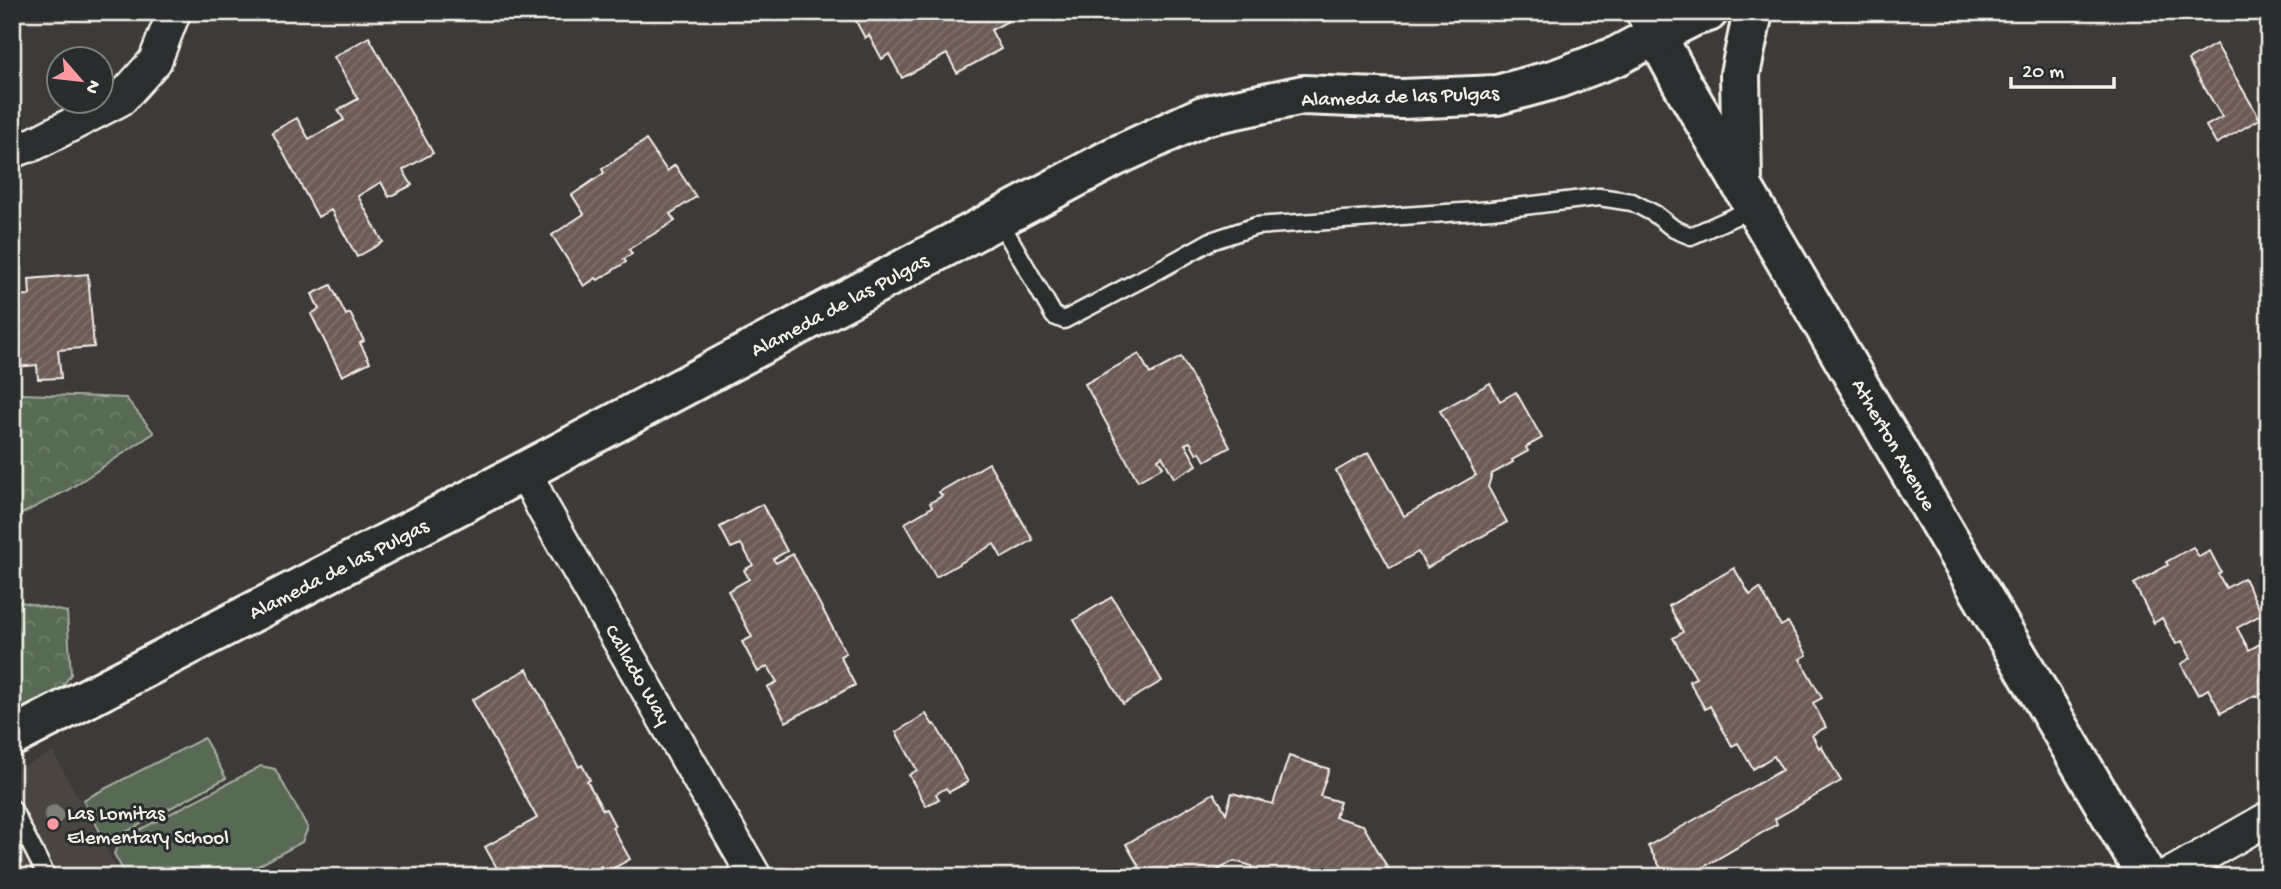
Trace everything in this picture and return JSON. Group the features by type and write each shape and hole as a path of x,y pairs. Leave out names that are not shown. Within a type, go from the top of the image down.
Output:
{"main road":[{"name":"Alameda de las Pulgas","path":"12,737 525,471 1114,157 1203,116 1303,95 1402,99 1497,95 1556,79 1617,56 1649,24 1708,12"},
{"path":"1749,195 1740,74 1754,12"},
{"name":"Atherton Avenue","path":"1649,24 2147,877"}],"street":[{"path":"12,151 34,144 121,99 155,61 174,12"},
{"name":"Callado Way","path":"525,471 543,508 755,877"},
{"path":"2166,877 2269,818"}],"lane":[{"path":"999,220 1054,316 1064,320 1211,241 1255,226 1491,210 1599,197 1632,202 1655,214 1674,229 1691,236 1749,195"},
{"path":"12,808 47,877"}],"shaded area":[{"name":"Las Lomitas Elementary School","path":"53,752 122,877 12,877 12,772"}],"green space":[{"path":"22,394 126,398 154,433 68,490 12,519 12,402"},
{"path":"12,600 67,612 71,674 38,723 12,731"},
{"path":"204,738 226,778 106,843 83,800"},
{"path":"261,766 275,769 308,828 302,842 238,877 127,877 114,854 120,840"}],"building":[{"path":"851,12 1003,12 1008,21 991,30 1001,49 957,73 947,54 902,78 889,54 882,59 869,35 865,38"},
{"path":"369,37 433,153 403,170 412,185 389,197 381,182 358,196 383,242 357,257 331,210 318,217 272,132 297,118 309,139 344,120 338,110 358,99 334,57"},
{"path":"2216,44 2260,119 2216,144 2206,126 2222,117 2188,60"},
{"path":"646,140 667,171 675,165 696,197 670,214 675,221 629,249 632,254 624,259 626,262 584,286 552,235 584,214 572,195 604,173 602,169"},
{"path":"88,274 94,347 58,350 61,378 38,379 37,365 17,367 17,376 12,377 12,296 30,295 29,279"},
{"path":"331,285 346,315 350,313 364,341 360,343 370,362 342,376 311,314 319,309 312,294"},
{"path":"1139,354 1150,374 1181,357 1230,447 1205,461 1190,442 1185,444 1197,465 1174,478 1162,456 1158,459 1163,467 1138,481 1085,384"},
{"path":"1490,383 1500,401 1516,392 1542,438 1526,447 1528,451 1512,460 1513,462 1492,474 1488,487 1507,522 1427,568 1418,552 1390,568 1336,471 1369,452 1404,516 1476,475 1440,411"},
{"path":"989,463 1033,540 1002,558 994,544 936,577 905,523 932,507 930,503 942,496 939,492"},
{"path":"762,504 787,551 773,559 776,563 793,554 846,653 840,656 855,685 786,722 767,687 777,682 768,666 758,672 742,642 752,637 728,591 749,579 744,570 753,565 741,544 731,548 720,527"},
{"path":"2193,547 2199,557 2210,551 2226,588 2244,578 2262,614 2237,628 2249,650 2269,639 2269,690 2221,713 2208,689 2198,695 2181,664 2191,658 2182,641 2176,644 2162,618 2154,623 2134,584"},
{"path":"1734,568 1750,595 1760,588 1781,626 1788,622 1807,655 1800,659 1822,698 1813,703 1826,727 1812,735 1841,781 1775,819 1777,824 1688,876 1685,870 1674,877 1666,877 1648,846 1782,770 1774,756 1753,769 1738,743 1732,746 1710,706 1705,709 1689,681 1696,678 1673,638 1683,632 1669,606"},
{"path":"1112,597 1162,681 1123,704 1074,620"},
{"path":"527,669 579,767 582,765 590,780 587,781 603,810 606,809 615,826 612,827 630,859 605,873 601,866 587,877 502,877 485,847 537,818 472,700"},
{"path":"926,714 933,725 935,724 968,782 949,792 946,788 936,794 939,799 926,806 909,775 917,770 896,732"},
{"path":"1289,756 1329,769 1320,796 1340,802 1335,817 1363,825 1393,877 1252,877 1252,866 1234,861 1211,874 1213,877 1145,877 1126,844 1214,793 1226,813 1232,793 1273,804"}],"place":[{"name":"Las Lomitas Elementary School","path":"53,824"}]}
